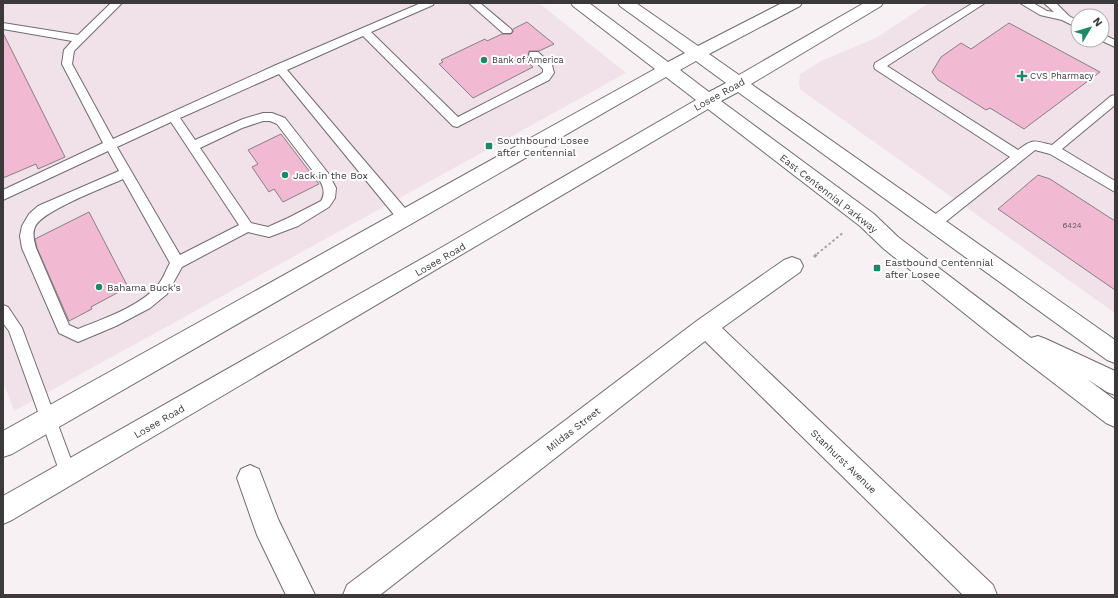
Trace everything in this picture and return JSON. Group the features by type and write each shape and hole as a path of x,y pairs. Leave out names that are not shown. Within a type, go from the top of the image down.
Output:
{"main road":[{"name":"East Centennial Parkway","path":"580,3 868,220 891,243 1002,330 1115,415"},
{"path":"626,3 1115,353"},
{"path":"3,445 668,69 698,55 794,3"},
{"name":"Losee Road","path":"3,512 68,473 439,260 708,100 739,84 875,3"},
{"name":"Mildas Street","path":"357,595 706,327 792,266"},
{"name":"Stanhurst Avenue","path":"706,327 983,595"},
{"path":"1002,330 1100,374 1115,384"},
{"path":"250,478 267,525 301,595"}],"lane":[{"path":"117,3 69,50 67,64 110,145 177,263"},
{"path":"3,195 173,116 364,31 410,6 429,3"},
{"path":"474,3 507,31"},
{"path":"980,3 879,66 1018,156"},
{"path":"1024,3 1044,13 1070,21"},
{"path":"1049,3 1054,6 1065,18"},
{"path":"3,26 79,39"},
{"path":"364,31 457,123 545,77 549,73 548,68 534,54"},
{"path":"280,68 405,218"},
{"path":"1054,150 1115,99"},
{"path":"173,116 247,227"},
{"path":"126,173 44,210 33,218 26,235 29,248 64,329 78,336 103,326 144,304 161,291 177,263 247,227 269,232 293,222 325,204 329,198 330,188 324,176 281,121 272,117 262,117 251,120 193,146"},
{"path":"934,224 1033,145 1054,150 1115,187"},
{"path":"3,311 15,328 50,419 68,473"}],"path":[{"path":"792,266 811,260 849,228 868,220"}],"shaded area":[{"path":"3,3 539,3 626,73 14,411 3,381"},
{"path":"929,3 1115,3 1115,313 801,90 799,84 800,74 821,61 876,38"}],"building":[{"name":"Bank of America","path":"527,22 554,44 539,51 529,51 529,57 524,59 533,67 473,98 439,64 443,62 441,60 485,39 487,41 502,34 511,34 513,29"},
{"name":"CVS Pharmacy","path":"1009,23 1100,72 1024,129 990,108 986,110 938,80 932,72 941,57 961,43 971,49"},
{"path":"3,33 65,157 38,169 36,164 3,178"},
{"name":"Jack in the Box","path":"281,134 319,184 283,202 274,189 269,192 252,167 258,164 248,150"},
{"path":"1038,175 1050,179 1115,221 1115,290 998,209"},
{"path":"89,212 128,287 69,321 37,248 35,239"}],"place":[{"name":"Bank of America","path":"484,60"},
{"name":"CVS Pharmacy","path":"1022,76"},
{"name":"Southbound Losee after Centennial","path":"489,146"},
{"name":"Jack in the Box","path":"285,175"},
{"name":"Eastbound Centennial after Losee","path":"877,268"},
{"name":"Bahama Buck's","path":"99,287"}]}
